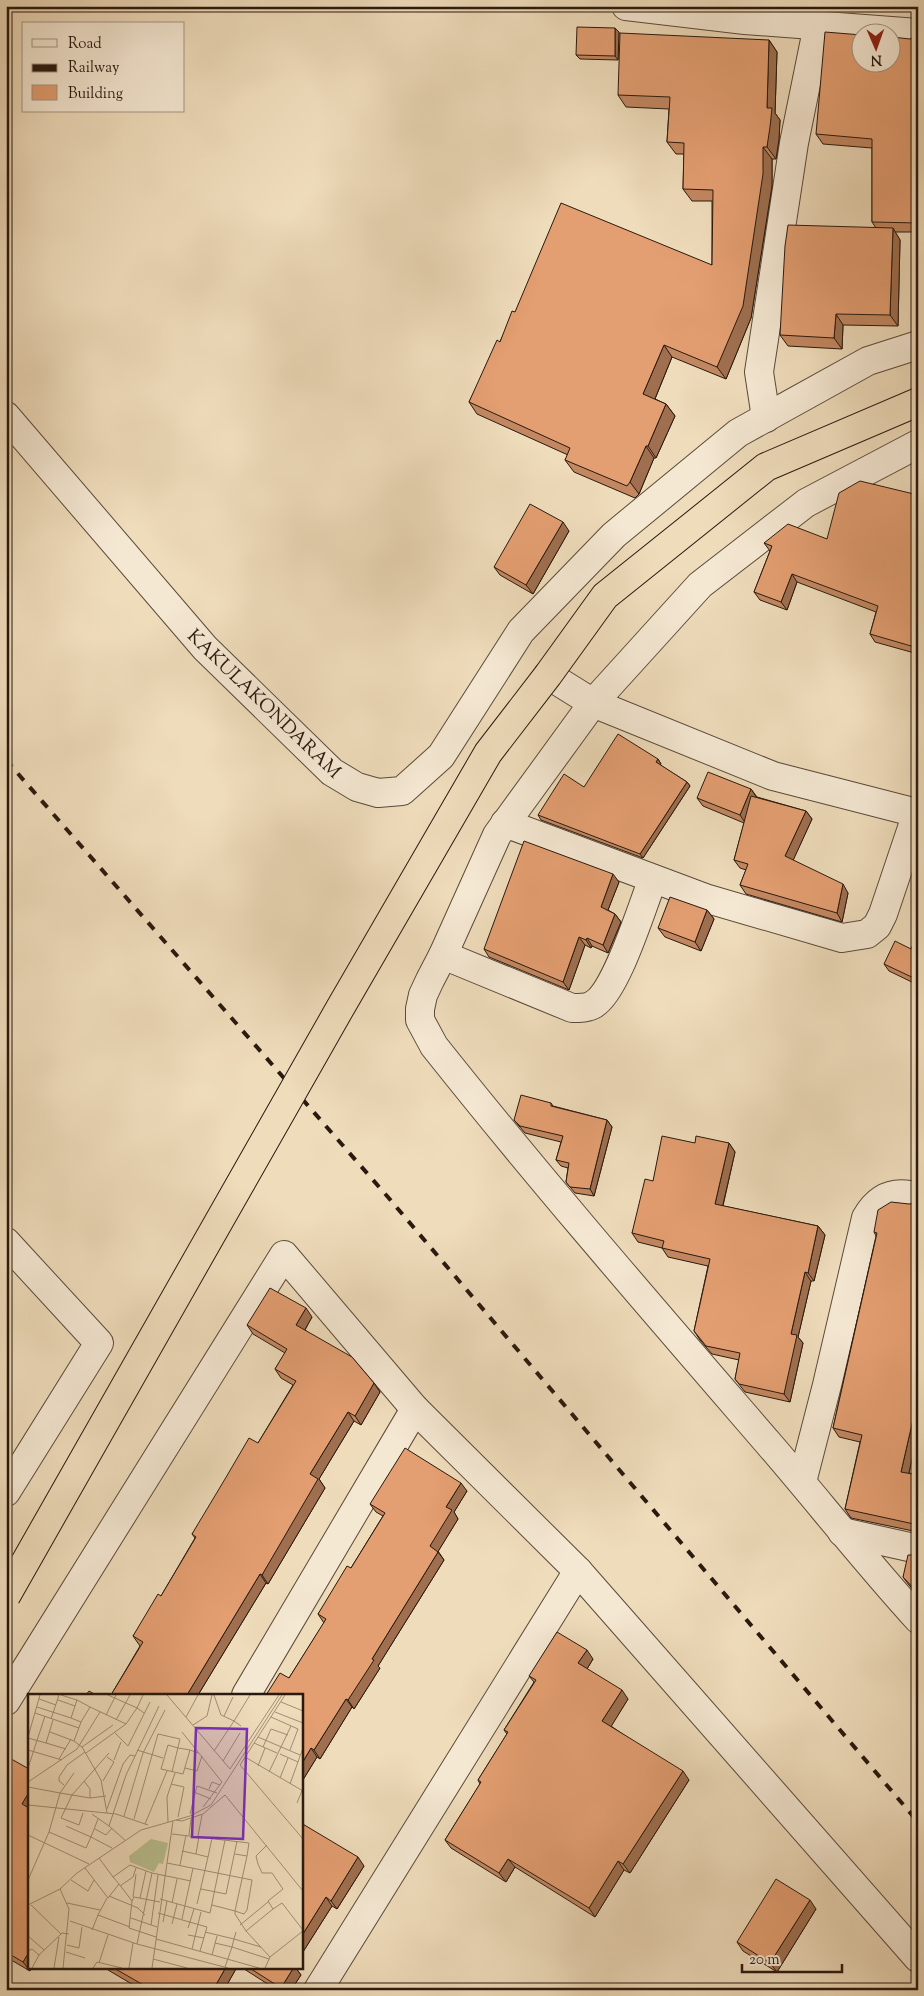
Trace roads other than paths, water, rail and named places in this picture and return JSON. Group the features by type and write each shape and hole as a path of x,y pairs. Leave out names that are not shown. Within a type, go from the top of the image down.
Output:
{"highway":[{"path":"6,1596 334,1019 488,753 548,675 605,596 766,467 918,402"}],"street":[{"path":"626,6 745,20 810,19 918,33"},
{"path":"766,418 759,372 794,143 810,19"},
{"name":"KAKULAKONDARAM","path":"6,416 205,648 332,772 357,787 378,793 402,791 440,756 520,631 614,535 738,433 868,361 918,345"},
{"path":"918,444 806,503 700,584 593,703 497,835 423,995 420,1009 420,1020 434,1046 563,1205 802,1482 842,1532 918,1620"},
{"path":"505,823 708,900 842,938 867,934 877,926 883,914 917,811 773,776 593,703 548,675"},
{"path":"443,955 572,1008 593,1006 603,998 614,981 653,879"},
{"path":"802,1482 866,1218 873,1206 888,1196 907,1194 918,1197"},
{"path":"6,1242 99,1343 8,1484"},
{"path":"6,1701 284,1255 415,1409 578,1571 918,1958"},
{"path":"247,1694 415,1409"},
{"path":"842,1532 918,1549"},
{"path":"318,1990 578,1571"}],"railway":[{"path":"6,760 387,1196 918,1822"}]}
